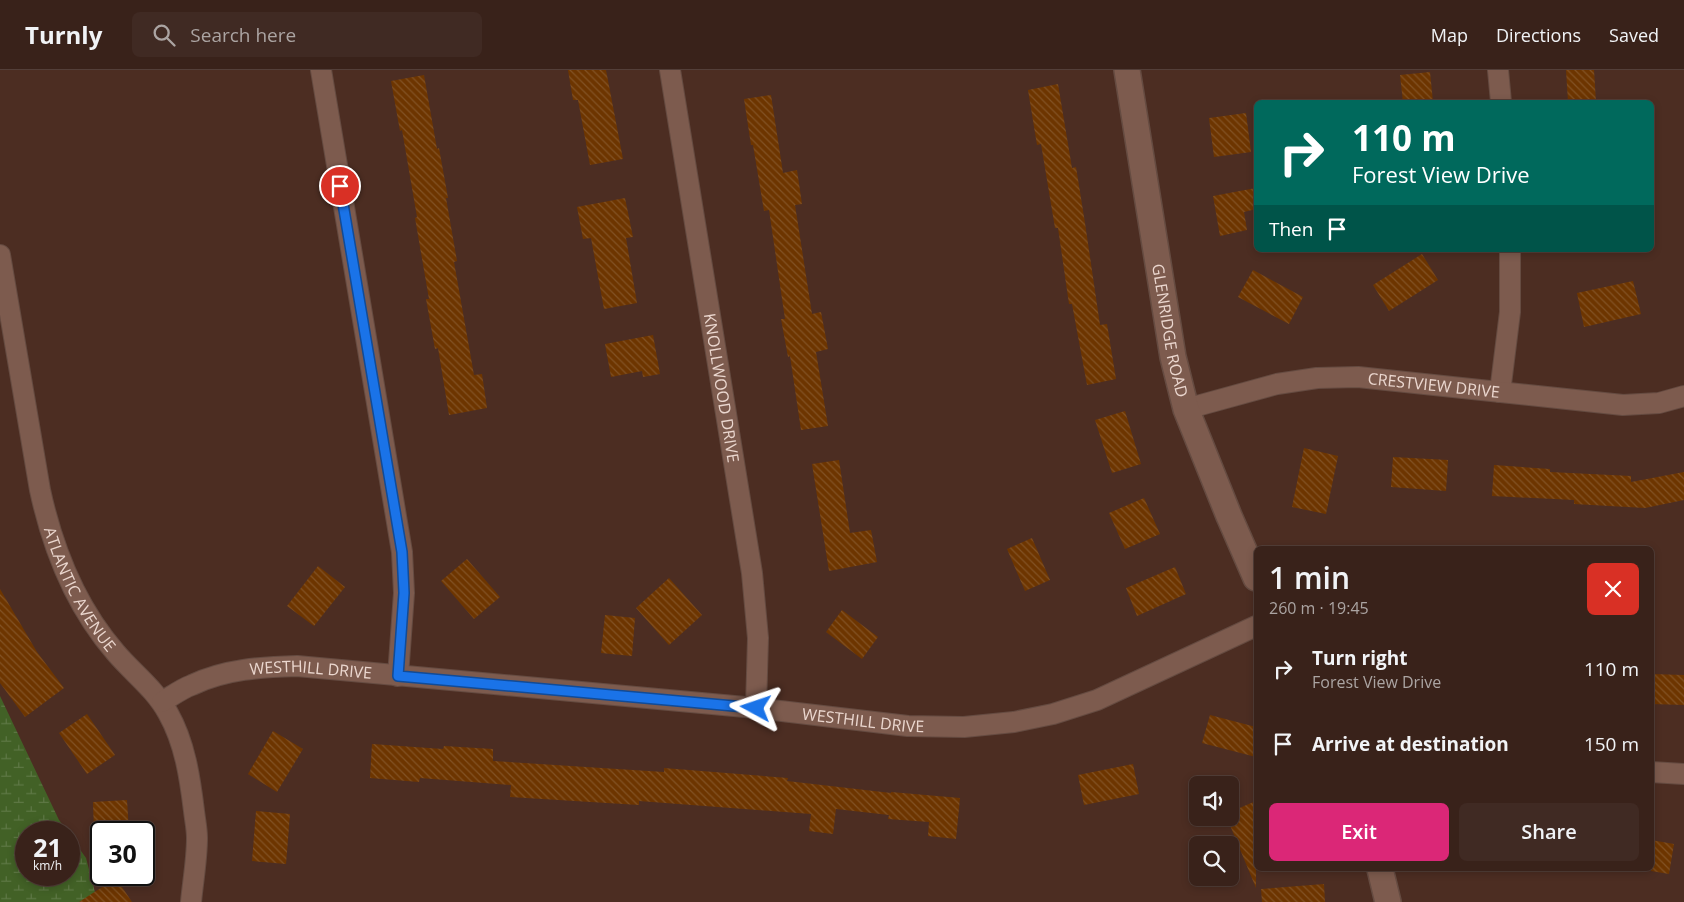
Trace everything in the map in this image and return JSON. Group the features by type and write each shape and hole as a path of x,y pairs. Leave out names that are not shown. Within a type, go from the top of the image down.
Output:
{"street":[{"path":"321,70 402,552 404,593 398,676"},
{"name":"KNOLLWOOD DRIVE","path":"670,70 752,573 758,638 756,708"},
{"name":"GLENRIDGE ROAD","path":"1127,70 1173,357 1186,409 1254,573"},
{"path":"1498,70 1501,100"},
{"path":"1500,392 1510,312 1510,252"},
{"name":"ATLANTIC AVENUE","path":"0,255 40,490 61,563 94,626 116,654 145,682 162,702 179,737 190,781 197,837 191,902"},
{"name":"CRESTVIEW DRIVE","path":"1186,409 1277,384 1317,378 1358,377 1623,405 1659,403 1684,396"},
{"name":"WESTHILL DRIVE","path":"162,702 191,685 207,679 256,668 297,666 756,708 908,726 964,727 1014,722 1053,714 1097,700 1254,627"},
{"path":"1654,772 1684,774"},
{"path":"1380,871 1388,902"}],"green space":[{"path":"0,696 60,821 15,821 15,886 80,886 80,850 86,858 90,873 90,886 93,886 97,902 0,902"}],"building":[{"path":"568,70 606,70 623,159 590,165 578,100 573,100"},
{"path":"1566,70 1594,70 1596,100 1568,100"},
{"path":"1430,72 1433,100 1403,100 1400,75"},
{"path":"424,75 448,198 446,198 457,261 454,262 474,375 482,374 487,408 449,415 438,348 435,349 426,299 429,299 415,218 417,217 402,130 400,131 391,81"},
{"path":"1058,84 1072,168 1076,167 1100,325 1107,324 1116,379 1087,385 1072,304 1069,304 1058,228 1055,228 1041,144 1037,145 1028,90"},
{"path":"771,95 783,173 797,170 802,204 795,205 812,314 821,312 828,349 816,352 828,426 801,430 790,356 788,357 781,319 785,319 769,210 764,211 744,99"},
{"path":"1246,113 1251,152 1214,157 1209,118"},
{"path":"1254,188 1254,210 1244,212 1247,230 1220,236 1213,196"},
{"path":"625,198 633,237 626,238 637,303 604,309 591,238 583,239 577,207"},
{"path":"1422,254 1438,280 1389,311 1373,285"},
{"path":"1253,270 1303,297 1289,324 1238,297"},
{"path":"1633,281 1641,314 1584,327 1577,293"},
{"path":"653,335 660,374 643,377 642,371 611,377 605,344"},
{"path":"1125,411 1141,464 1112,473 1095,420"},
{"path":"1304,448 1338,456 1326,514 1292,507"},
{"path":"1393,457 1448,460 1446,491 1391,487"},
{"path":"839,460 850,533 871,530 877,562 829,571 812,464"},
{"path":"1494,465 1550,469 1550,472 1631,476 1631,482 1684,472 1684,500 1645,508 1574,504 1574,500 1492,496"},
{"path":"1144,498 1160,534 1125,549 1109,513"},
{"path":"1032,538 1050,580 1025,591 1007,549"},
{"path":"467,559 500,597 474,619 441,581"},
{"path":"318,566 345,587 314,626 287,606"},
{"path":"1175,567 1186,594 1137,616 1126,588"},
{"path":"669,578 702,615 669,645 636,608"},
{"path":"0,589 37,652 64,688 25,717 0,683"},
{"path":"842,610 878,637 862,659 826,632"},
{"path":"605,615 635,618 632,656 601,653"},
{"path":"1654,674 1684,675 1684,705 1654,704"},
{"path":"87,714 115,755 87,774 59,733"},
{"path":"1210,715 1254,726 1254,756 1202,743"},
{"path":"273,731 303,749 277,792 248,774"},
{"path":"372,744 443,749 444,746 493,749 493,761 664,772 664,768 788,778 787,781 891,793 960,798 956,839 928,836 929,822 888,819 889,815 836,809 833,834 809,831 811,814 639,801 639,805 510,797 511,785 420,778 419,782 370,778"},
{"path":"1133,764 1139,794 1084,805 1078,775"},
{"path":"127,800 128,821 94,821 93,802"},
{"path":"1254,802 1254,871 1256,871 1256,888 1239,847 1239,836 1234,836 1230,826 1239,826 1239,808"},
{"path":"256,811 290,814 286,864 252,861"},
{"path":"1654,841 1674,844 1669,874 1651,871 1654,871"},
{"path":"1324,884 1325,902 1262,902 1261,889"},
{"path":"104,886 121,886 132,902 79,902"}],"route":[{"path":"340,186 402,552 404,593 398,676 756,708"}]}
